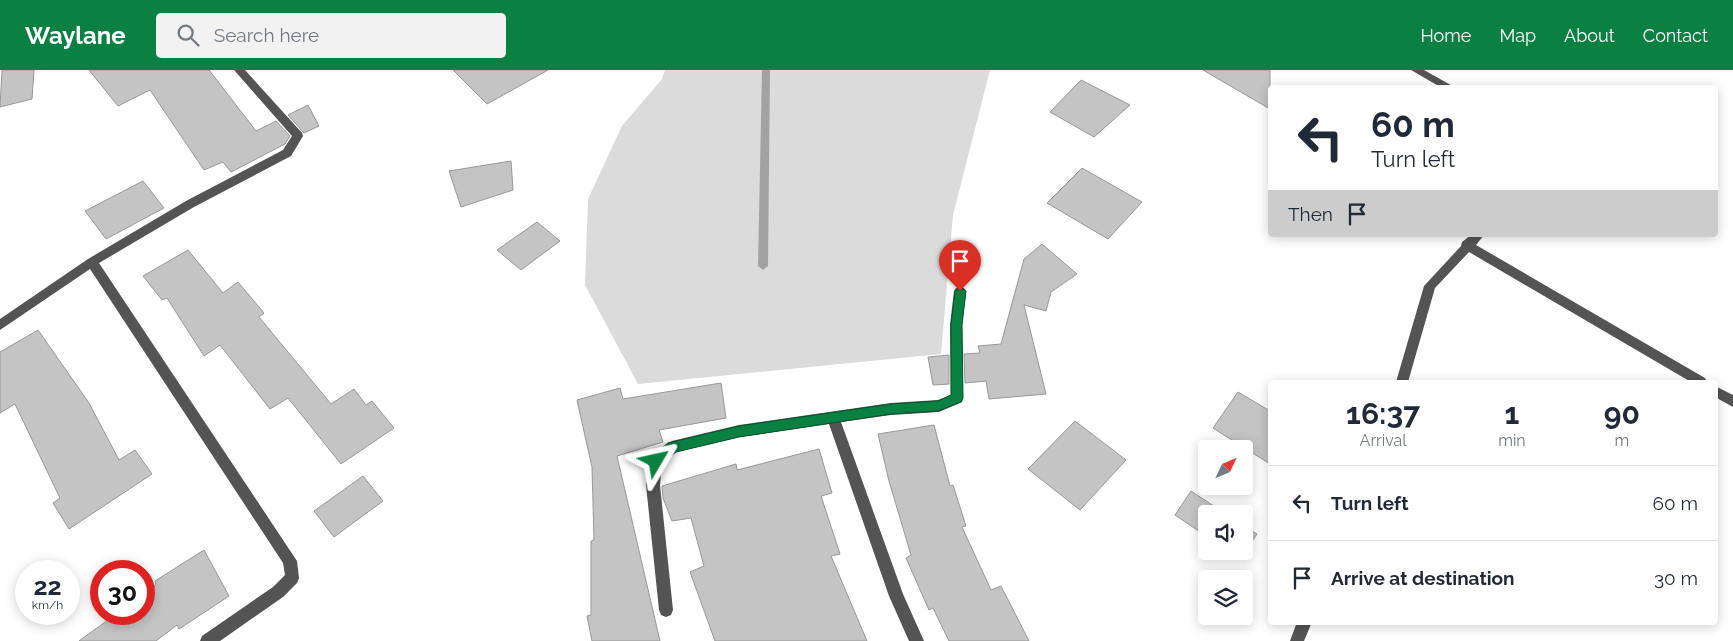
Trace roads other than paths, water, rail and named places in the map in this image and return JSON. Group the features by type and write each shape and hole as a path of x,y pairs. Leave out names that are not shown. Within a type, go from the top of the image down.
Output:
{"street":[{"path":"0,325 92,262 190,204 287,153 298,136 239,70"},
{"path":"1416,70 1445,85"},
{"path":"1403,380 1430,286 1466,245 1476,237"},
{"path":"1466,245 1698,380"},
{"path":"92,262 290,561 292,578 278,592 207,641"},
{"path":"666,610 653,485 656,461 672,447 739,432 891,409 938,406 957,398 956,325 960,291"},
{"path":"1718,393 1733,402"},
{"path":"833,418 896,596 917,641"},
{"path":"1297,641 1304,625"}],"waterway":[{"path":"763,266 766,70"}]}
